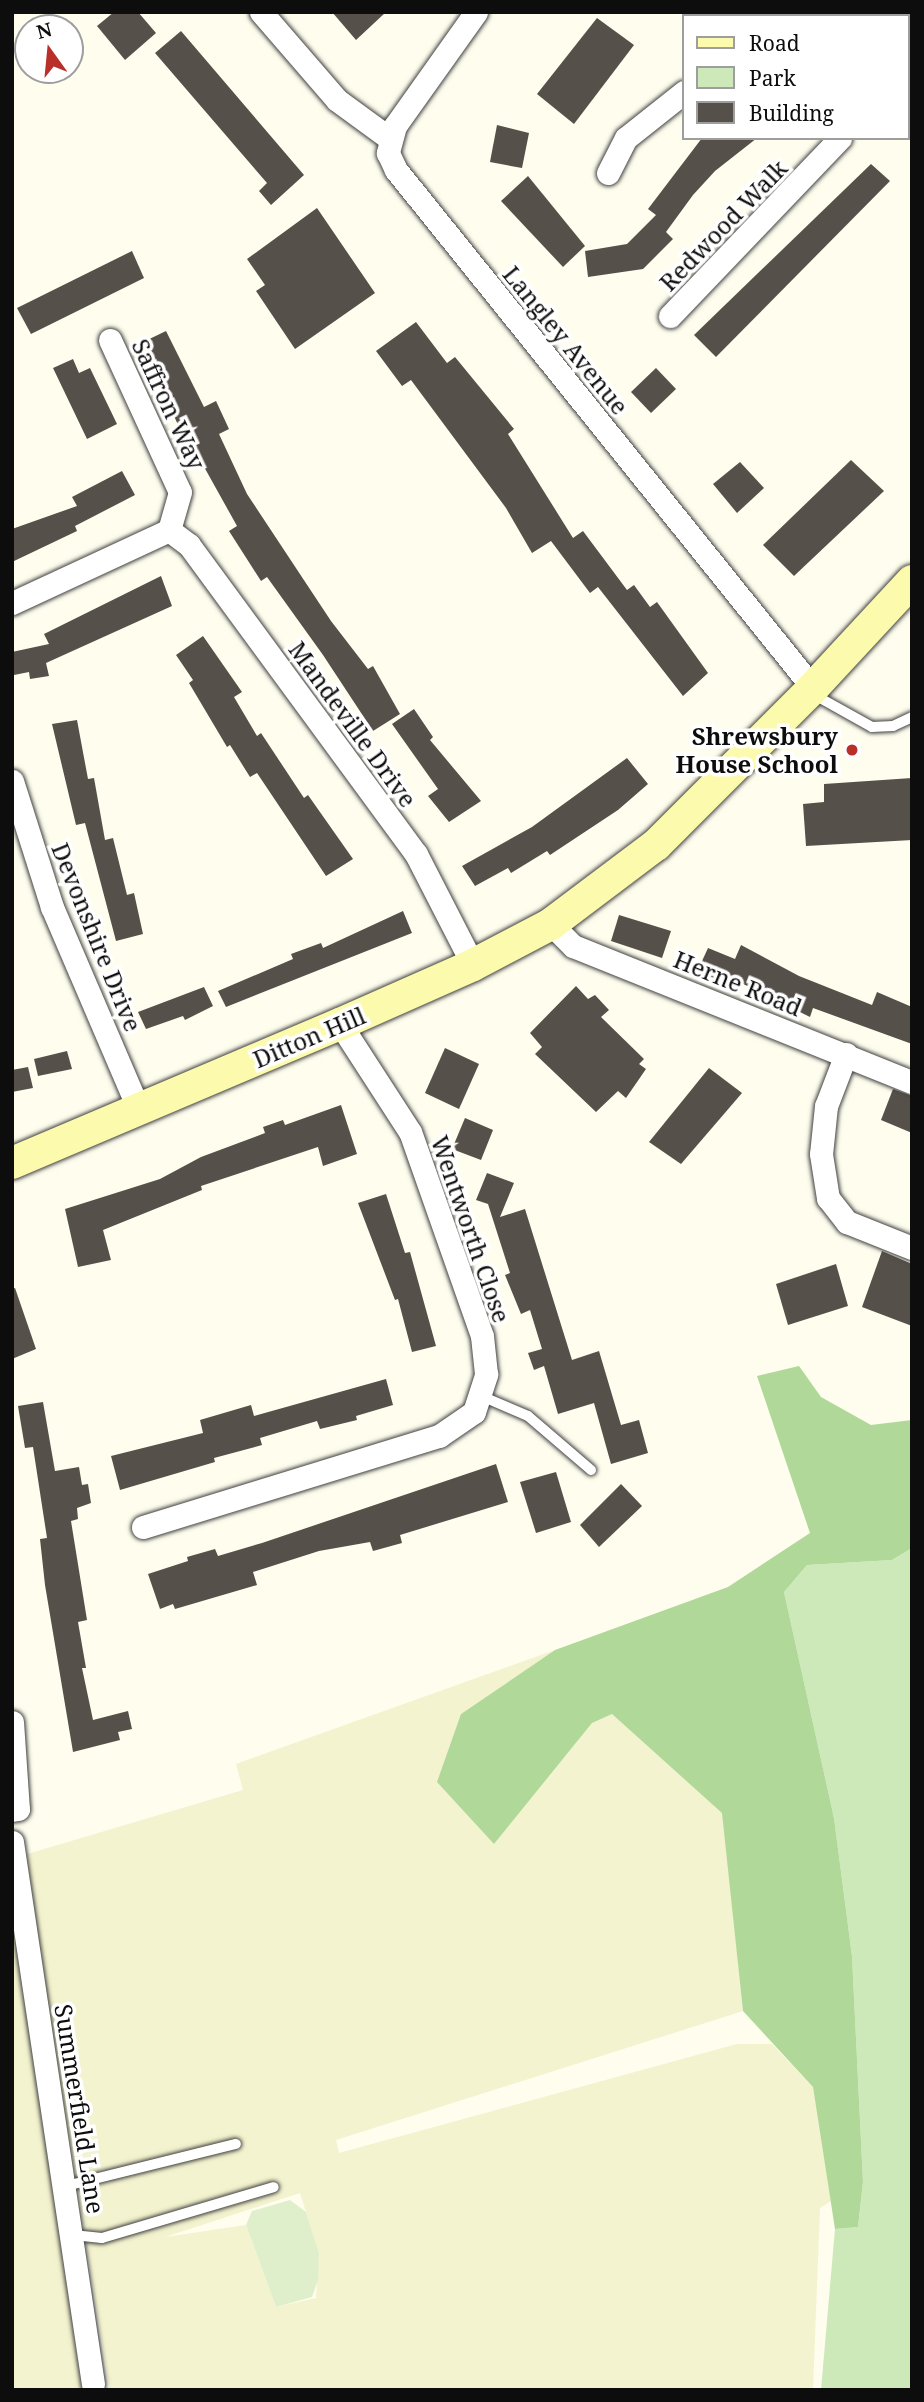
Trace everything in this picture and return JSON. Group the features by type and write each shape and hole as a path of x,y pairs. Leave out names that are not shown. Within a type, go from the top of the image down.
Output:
{"street":[{"path":"261,12 337,100 389,138 476,12"},
{"path":"608,173 626,138 682,94"},
{"name":"Langley Avenue","path":"389,138 388,153 396,170 811,690"},
{"name":"Redwood Walk","path":"670,316 838,140"},
{"name":"Saffron Way","path":"110,340 180,492 169,530"},
{"path":"12,603 169,530"},
{"name":"Mandeville Drive","path":"169,530 189,545 416,855 473,965"},
{"name":"Ditton Hill","path":"12,1163 340,1024 473,965 551,924 597,893 656,845 811,690 912,581"},
{"name":"Devonshire Drive","path":"12,781 52,907 139,1110"},
{"name":"Herne Road","path":"551,924 573,946 912,1082"},
{"name":"Wentworth Close","path":"143,1527 439,1436 474,1412 486,1374 482,1336 410,1132 340,1024"},
{"path":"846,1054 826,1106 821,1154 828,1198 847,1222 912,1248"},
{"path":"12,1722 15,1809"},
{"name":"Summerfield Lane","path":"13,1854 66,2186 93,2384"}],"lane":[{"path":"811,690 872,727 893,726 912,717"},
{"path":"479,1395 528,1416 591,1470"},
{"path":"66,2186 236,2144"},
{"path":"73,2235 102,2238 274,2187"}],"green space":[{"path":"799,1366 821,1397 871,1425 912,1420 912,1548 892,1560 807,1565 784,1592 834,1818 852,1956 863,2182 858,2227 835,2229 813,2087 743,2011 722,1813 612,1714 592,1723 494,1844 437,1782 461,1714 555,1650 728,1587 810,1533 757,1376"},
{"path":"912,1548 912,2390 821,2390 835,2229 858,2227 863,2182 852,1956 834,1818 784,1592 807,1565 892,1560"},
{"path":"555,1650 461,1714 494,1844 592,1723 612,1714 723,1813 743,2011 336,2140 339,2153 737,2044 772,2044 813,2087 831,2201 820,2208 813,2389 110,2390 24,1855 243,1790 236,1764","holes":["300,2193 319,2253 316,2298 276,2307 246,2225 165,2237"]},
{"path":"12,1916 44,2120 82,2390 12,2390"},
{"path":"290,2200 306,2212 319,2253 318,2280 312,2297 276,2307 246,2225 252,2211"}],"building":[{"path":"114,12 138,12 156,33 125,60 97,26"},
{"path":"332,12 386,12 356,40"},
{"path":"597,18 634,45 574,124 537,94"},
{"path":"181,31 304,175 271,205 259,191 267,183 155,53"},
{"path":"497,125 529,133 522,168 490,162"},
{"path":"700,140 754,140 715,171 693,195 666,232 673,239 643,269 588,277 585,251 627,244 656,215 648,209"},
{"path":"871,164 890,181 716,357 694,335"},
{"path":"528,176 585,246 563,267 501,201"},
{"path":"317,208 375,293 295,349 256,291 265,285 247,259"},
{"path":"132,251 144,278 31,334 17,308"},
{"path":"416,322 447,363 455,357 514,429 508,434 573,538 583,531 627,590 634,585 650,607 657,602 708,673 683,696 598,587 590,593 551,541 532,553 506,508 411,380 402,386 376,351"},
{"path":"166,331 204,407 216,401 229,429 219,434 247,494 331,621 368,669 373,666 400,714 373,731 267,577 261,581 229,531 237,526 198,456 193,458 141,343"},
{"path":"73,359 79,373 90,368 117,424 87,439 53,368"},
{"path":"656,368 676,389 651,413 631,392"},
{"path":"851,460 884,491 794,576 763,545"},
{"path":"740,462 764,488 737,513 713,484"},
{"path":"122,471 135,495 75,526 77,531 12,562 12,529 77,506 72,497"},
{"path":"161,576 172,606 46,663 49,676 30,679 29,672 14,675 12,652 49,644 44,634"},
{"path":"203,636 242,692 234,697 257,736 261,733 304,798 308,795 353,859 326,876 257,773 250,777 230,745 227,747 189,683 193,680 176,655"},
{"path":"414,709 433,737 430,740 481,801 449,822 428,796 438,789 392,724"},
{"path":"77,720 88,779 94,778 105,840 113,838 127,895 134,893 143,934 116,941 85,823 76,825 52,724"},
{"path":"627,758 648,784 618,810 550,855 547,851 511,873 508,868 475,886 462,866 532,827"},
{"path":"912,778 912,840 806,846 803,804 824,802 824,784"},
{"path":"403,911 412,933 226,1007 218,991 293,959 291,954 321,943 323,948"},
{"path":"619,915 671,931 662,958 611,941"},
{"path":"741,945 799,976 872,1005 877,992 912,1007 912,1044 813,1008 810,1017 721,973 717,981 697,972 708,948 735,959"},
{"path":"576,986 588,999 595,995 609,1010 601,1017 644,1059 639,1064 646,1069 626,1098 618,1091 596,1112 535,1054 542,1047 530,1033"},
{"path":"204,987 213,1006 185,1020 183,1016 146,1029 138,1012"},
{"path":"445,1048 479,1064 459,1109 425,1093"},
{"path":"67,1051 72,1069 38,1076 34,1059"},
{"path":"28,1067 33,1088 12,1092 12,1070"},
{"path":"709,1068 742,1093 681,1164 649,1142"},
{"path":"893,1089 912,1096 912,1133 881,1120"},
{"path":"341,1105 357,1154 323,1166 318,1147 201,1186 202,1190 103,1230 111,1260 78,1267 65,1209 160,1179 201,1157 265,1133 263,1127 283,1120 285,1125"},
{"path":"465,1118 493,1130 481,1160 452,1149"},
{"path":"487,1173 514,1183 500,1217 525,1209 572,1360 599,1351 621,1425 639,1420 648,1453 611,1464 594,1403 558,1414 544,1366 534,1370 528,1353 542,1349 530,1310 521,1314 505,1275 510,1273 488,1204 476,1200"},
{"path":"386,1194 405,1253 410,1252 436,1346 412,1352 398,1299 395,1300 358,1203"},
{"path":"882,1251 912,1264 912,1326 862,1307"},
{"path":"836,1264 848,1306 788,1325 776,1284"},
{"path":"15,1288 36,1349 12,1359 12,1289"},
{"path":"386,1379 393,1405 356,1416 357,1420 320,1429 317,1421 260,1438 262,1445 214,1458 215,1462 120,1490 111,1456 203,1433 200,1420 251,1405 254,1416"},
{"path":"43,1402 55,1471 79,1467 82,1485 88,1484 91,1503 77,1508 78,1519 71,1521 87,1620 78,1622 86,1668 82,1668 93,1720 128,1711 132,1729 118,1732 120,1740 73,1752 45,1585 40,1539 47,1538 33,1447 25,1448 18,1406"},
{"path":"496,1464 508,1502 400,1535 402,1543 373,1551 370,1542 319,1551 253,1572 257,1585 175,1609 173,1604 160,1609 148,1574 188,1561 187,1557 215,1549 218,1556 262,1543"},
{"path":"556,1472 571,1522 536,1533 520,1482"},
{"path":"621,1484 642,1506 599,1547 580,1525"}],"place":[{"name":"Shrewsbury House School","path":"852,750"}]}
